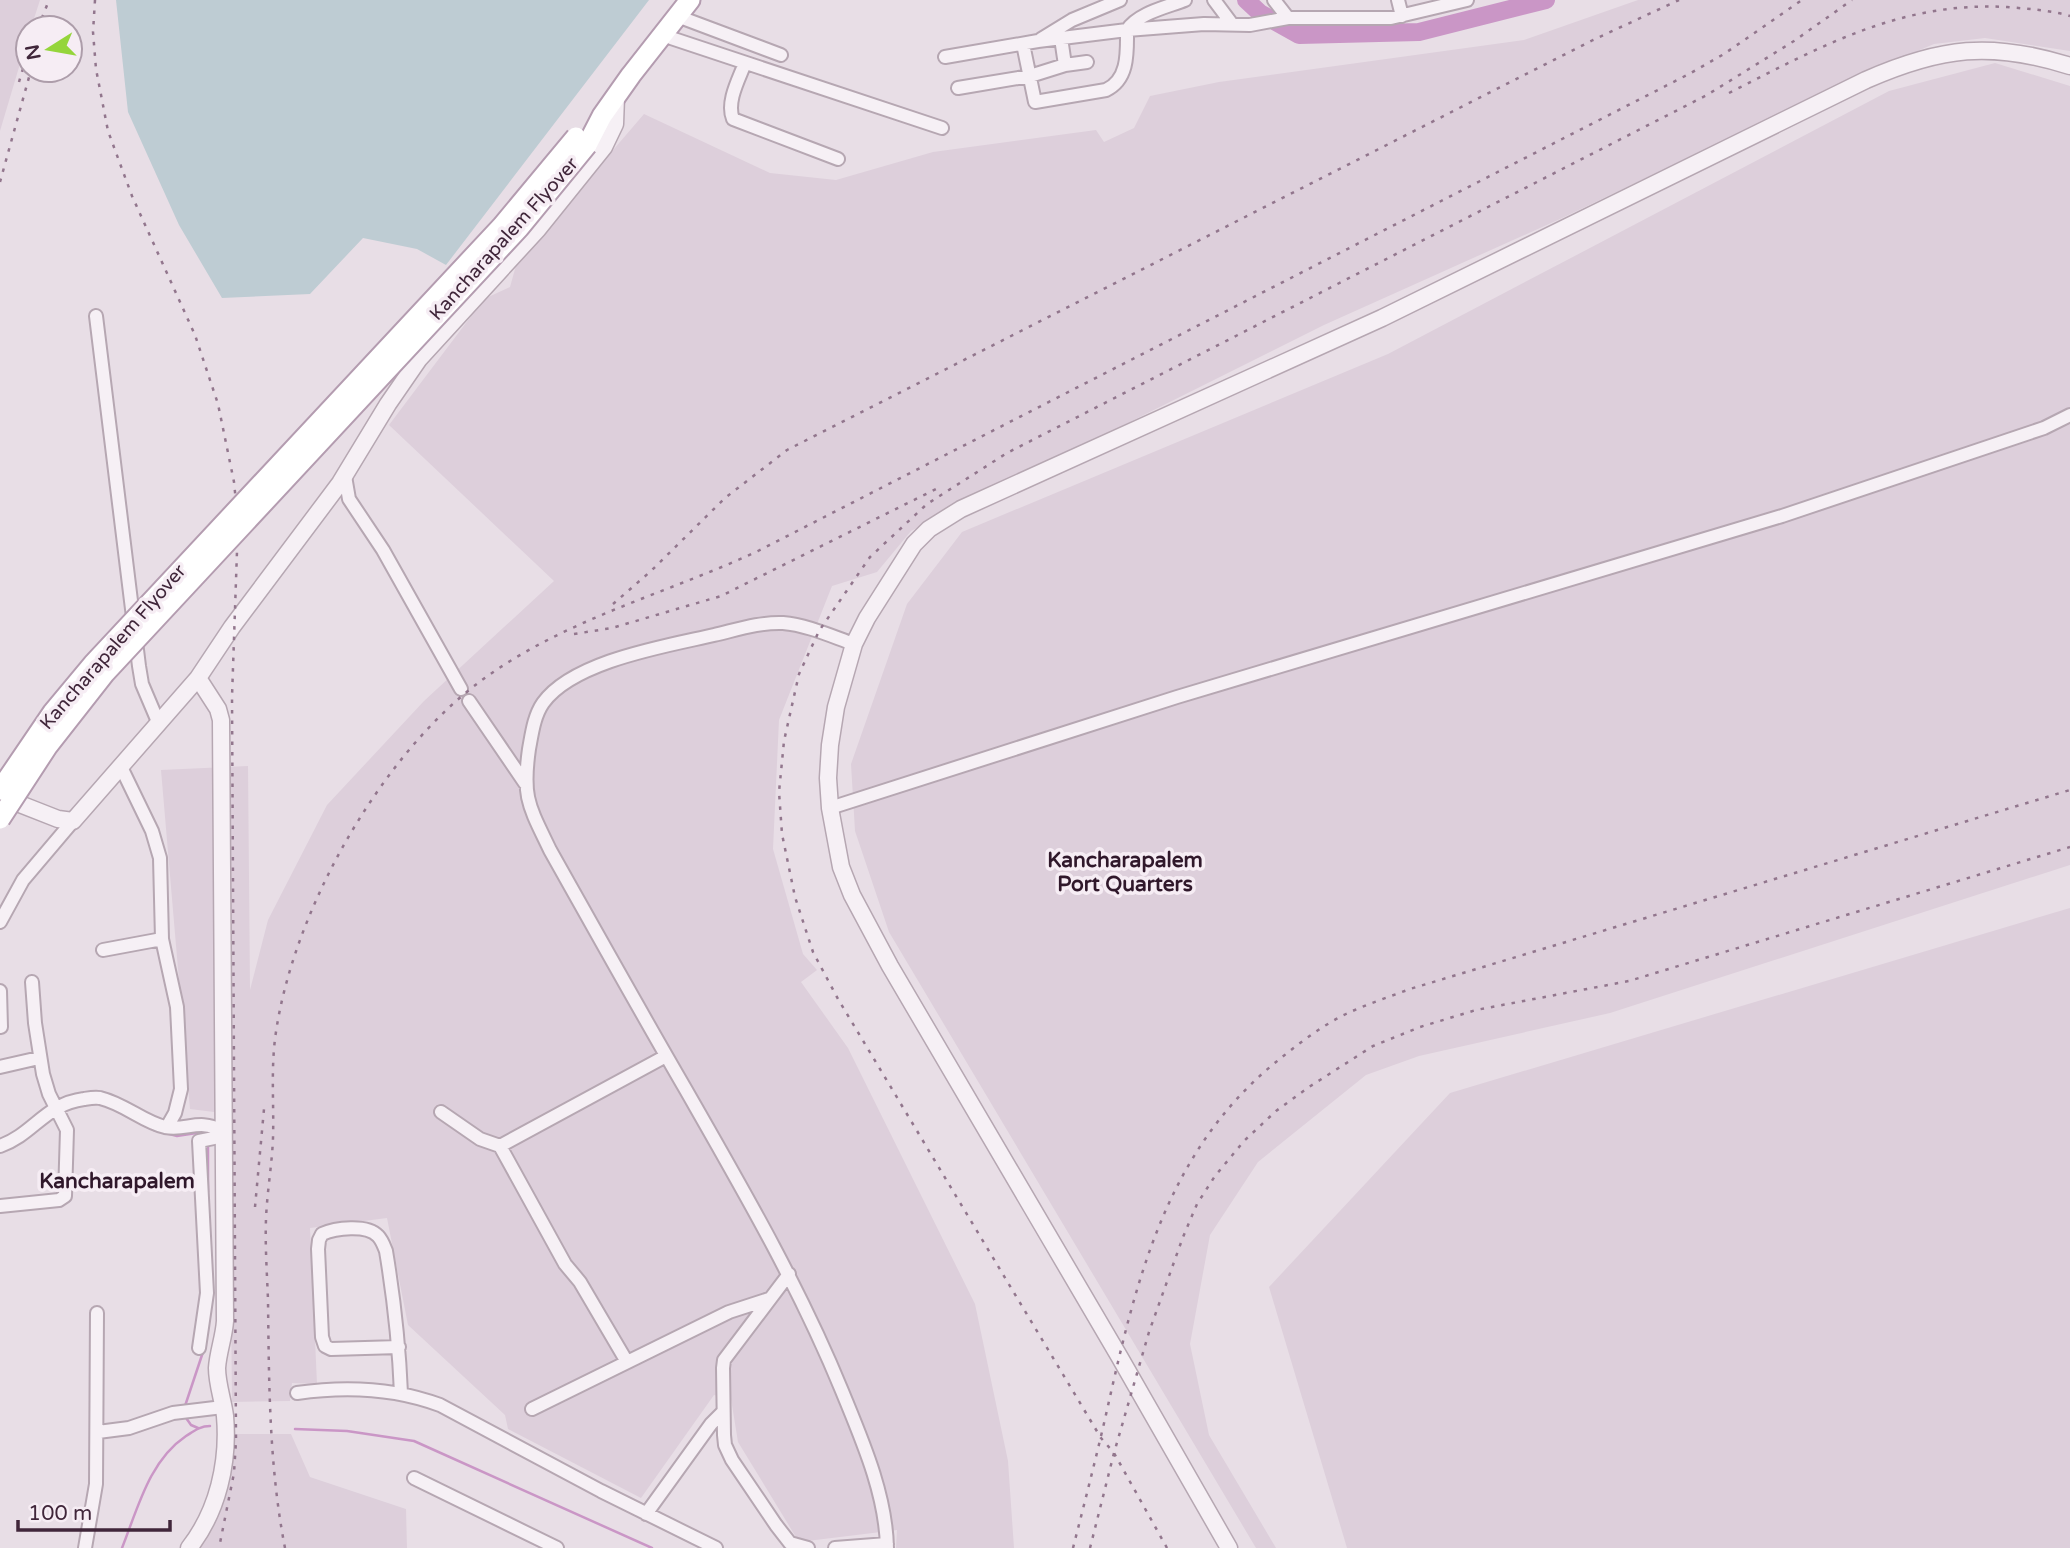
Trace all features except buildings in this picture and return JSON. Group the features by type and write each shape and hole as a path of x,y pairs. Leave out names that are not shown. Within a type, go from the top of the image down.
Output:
{"main road":[{"path":"631,75 641,45 674,0"},
{"path":"631,75 687,10 700,0"},
{"path":"631,75 656,57 687,10"},
{"name":"Kancharapalem Flyover","path":"0,789 36,735 93,664 581,141 603,116 631,75"},
{"name":"Kancharapalem Flyover","path":"0,819 55,737 104,673 524,222 581,141"}],"street":[{"path":"1038,41 1072,20 1120,0"},
{"path":"1023,44 1035,102 1112,87 1125,67 1127,30 1135,21 1146,15 1185,0"},
{"path":"1214,0 1232,23"},
{"path":"1274,0 1284,19"},
{"path":"1398,0 1402,16"},
{"path":"945,57 1038,41 1127,30 1232,23 1250,25 1284,19 1378,19 1402,16 1466,0"},
{"path":"687,10 740,40 781,55"},
{"path":"671,38 942,128"},
{"path":"1061,38 1065,65"},
{"path":"740,40 730,109 733,119 838,159"},
{"path":"1229,1548 867,926 841,867 830,808 830,745 836,707 854,644 867,618 914,544 929,530 961,509 1382,318 1900,65 1953,52 1983,50 2028,55 2070,66"},
{"path":"958,88 1030,76 1065,65 1087,62"},
{"path":"0,922 23,880 198,678 232,627 345,476 388,404 419,359 538,229 604,147 615,124 616,97"},
{"path":"96,316 139,666 142,684 159,724"},
{"path":"830,808 1177,697 1782,516 2044,428 2070,415"},
{"path":"345,476 349,499 383,550 461,689"},
{"path":"331,496 349,499"},
{"path":"835,1548 887,1546 880,1500 858,1431 817,1331 789,1274 550,850 531,811 525,784 531,738 541,705 552,692 572,678 592,669 648,650 767,624 798,626 854,644"},
{"path":"189,1548 201,1531 219,1489 225,1439 217,1371 225,1321 219,1135 221,720 218,709 198,678"},
{"path":"469,701 525,784"},
{"path":"121,767 158,847 161,867 162,939 177,1007 181,1089 175,1113 167,1127"},
{"path":"0,796 58,820 73,821"},
{"path":"103,950 162,939"},
{"path":"0,1206 59,1200 65,1196 68,1139 64,1121 48,1094 39,1058 32,982"},
{"path":"0,991 1,1027"},
{"path":"500,1146 666,1056"},
{"path":"0,1067 39,1058"},
{"path":"0,1146 15,1141 68,1101 97,1097 125,1106 151,1122 167,1127 210,1124 219,1135"},
{"path":"441,1112 480,1139 500,1146 565,1264 580,1282 628,1362"},
{"path":"199,1348 207,1293 199,1142 219,1135"},
{"path":"399,1347 331,1349 325,1346 322,1337 318,1250 318,1240 322,1234 336,1230 361,1229 378,1235 386,1251 399,1347 401,1393"},
{"path":"789,1274 724,1360 725,1445 732,1460 790,1543 808,1548"},
{"path":"532,1409 729,1312 769,1300"},
{"path":"85,1548 95,1495 98,1432 97,1313"},
{"path":"297,1393 320,1390 379,1390 401,1393 440,1405 716,1548"},
{"path":"98,1432 129,1428 184,1412 224,1413"},
{"path":"646,1514 710,1424 723,1412"},
{"path":"414,1478 557,1548"}],"shaded area":[{"path":"0,0 40,0 36,14 14,14 14,84 0,131"},
{"path":"116,0 649,0 446,265 417,249 363,238 310,294 222,298 179,225 128,112"},
{"path":"1638,0 2070,0 2070,51 1985,38 1934,44 1865,73 1560,219 1324,325 911,531 877,572 832,586 779,720 773,849 803,954 817,970 801,982 848,1048 975,1304 1008,1461 1014,1548 896,1548 897,1530 799,1542 738,1442 731,1399 714,1395 641,1498 508,1429 505,1415 408,1325 387,1218 310,1228 317,1384 292,1383 290,1401 232,1402 229,1107 214,1112 190,1109 161,770 248,766 250,990 268,920 327,805 424,701 554,581 389,425 484,299 510,287 517,262 644,114 770,173 836,180 933,152 1096,130 1104,142 1134,128 1150,96 1219,82 1524,40"},
{"path":"1995,63 2070,86 2070,865 1610,1013 1419,1056 1366,1075 1258,1162 1210,1235 1190,1344 1209,1435 1276,1548 1256,1548 889,932 855,831 851,764 907,604 962,532 1388,354 1889,91"},
{"path":"2070,908 2070,1548 1347,1548 1269,1287 1450,1093"},
{"path":"231,1434 291,1434 310,1477 406,1509 407,1548 198,1548"}],"waterway":[{"path":"1246,0 1260,13 1299,35 1419,32 1546,0"},
{"path":"111,1108 145,1126"},
{"path":"154,1130 177,1136 203,1132 205,1134"},
{"path":"208,1143 208,1192"},
{"path":"185,1406 203,1352"},
{"path":"184,1415 191,1425 198,1428"},
{"path":"122,1548 146,1486 163,1458 186,1436 210,1426"},
{"path":"295,1429 347,1431 414,1441 652,1548"}],"railway":[{"path":"44,14 49,0"},
{"path":"95,0 93,32 96,69 108,131 132,196 195,335 218,404 234,482 238,522 232,697 236,1441 234,1473 219,1548"},
{"path":"613,604 651,571 725,498 787,450 1593,40 1679,0"},
{"path":"285,1548 273,1455 266,1249 273,1138 275,1039 284,991 300,941 321,890 346,841 409,750 444,712 482,680 547,640 758,551 1689,74 1724,54 1802,0"},
{"path":"1167,1548 1114,1453 1101,1438 838,999 813,952 795,897 782,834 779,792 784,741 799,674 819,631 870,557 927,504 1007,453 1707,95 1794,41 1852,0"},
{"path":"1729,93 1829,44 1896,19 1968,7 2007,7 2070,16"},
{"path":"0,182 27,84"},
{"path":"574,634 612,628 721,596 936,489"},
{"path":"1073,1548 1129,1319 1160,1224 1206,1137 1238,1098 1276,1062 1327,1024 1410,989 2070,790"},
{"path":"1090,1548 1149,1332 1197,1204 1215,1176 1244,1141 1276,1111 1309,1087 1373,1046 1420,1027 1476,1010 1629,981 2070,847"},
{"path":"255,1207 264,1109"}],"district":[{"name":"Kancharapalem Port Quarters","path":"1125,872"},
{"name":"Kancharapalem","path":"117,1181"}]}
